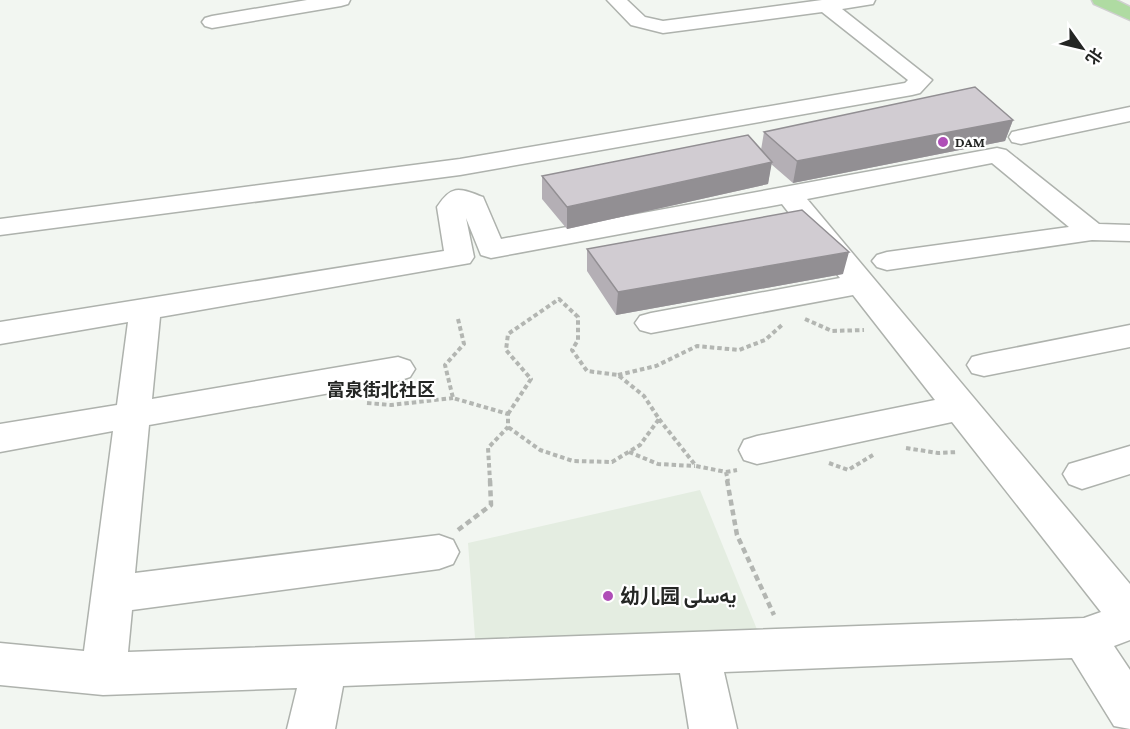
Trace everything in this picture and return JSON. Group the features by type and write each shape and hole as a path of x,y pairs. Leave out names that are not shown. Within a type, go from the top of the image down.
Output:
{"main road":[{"path":"1101,0 1130,14"}],"street":[{"path":"212,22 341,0"},
{"path":"616,0 638,21 663,27 866,0"},
{"path":"0,227 454,183 912,88 921,80 825,5"},
{"path":"1021,137 1130,114"},
{"path":"454,183 474,203 491,249 997,155 1092,232"},
{"path":"0,333 460,257 450,207 454,183"},
{"path":"0,664 103,674 1084,638 1130,618 789,195"},
{"path":"887,261 1092,232 1130,233"},
{"path":"651,323 861,284"},
{"path":"103,674 145,309"},
{"path":"984,365 1130,336"},
{"path":"0,438 398,369"},
{"path":"757,450 961,407"},
{"path":"1083,474 1130,460"},
{"path":"112,594 445,544"},
{"path":"1084,638 1130,710"},
{"path":"698,652 713,729"},
{"path":"311,729 324,666"}],"path":[{"path":"445,544 491,505 488,448 508,427 508,414 531,379 506,350 508,334 559,299 578,317 578,340 572,350 587,371 618,375 656,366 697,346 739,350 765,340 784,323 794,321"},
{"path":"453,398 446,365 464,344 459,319"},
{"path":"804,319 832,331 898,329"},
{"path":"618,375 644,396 659,420 696,466"},
{"path":"358,402 391,405 453,398 508,414"},
{"path":"508,427 540,450 573,461 612,462 640,445 659,420"},
{"path":"629,452 658,464 696,466 726,472 737,535 790,649"}],"shaded area":[{"name":"幼儿园 يەسلى","path":"700,490 765,649 477,665 468,543"}],"building":[{"path":"975,87 1013,120 797,161 764,132"},
{"path":"748,135 772,162 567,207 542,176"},
{"path":"802,210 849,252 618,292 587,249"}],"place":[{"name":"DAM","path":"943,142"},
{"name":"幼儿园 يەسلى","path":"608,596"}],"district":[{"name":"富泉街北社区","path":"381,390"}]}
